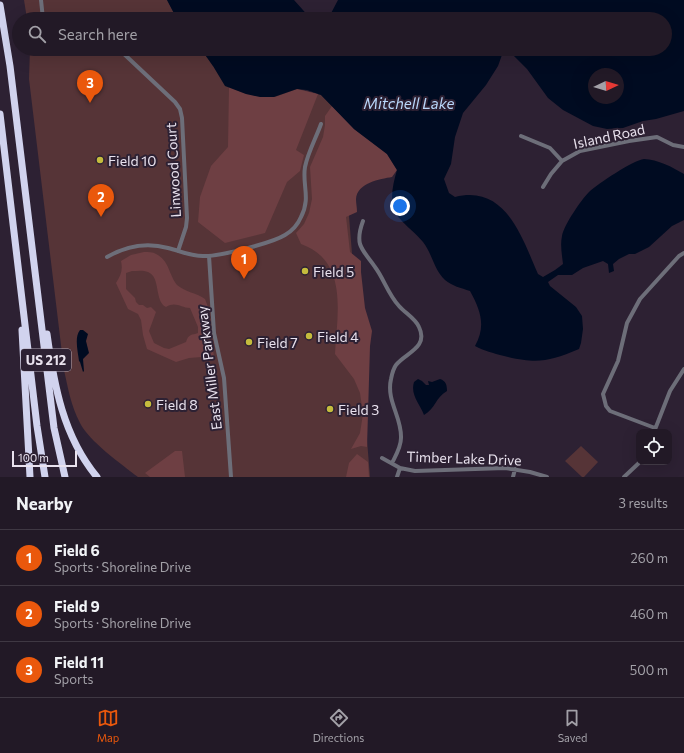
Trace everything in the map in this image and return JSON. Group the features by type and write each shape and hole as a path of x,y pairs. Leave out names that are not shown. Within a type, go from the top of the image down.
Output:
{"highway":[{"name":"US 212","path":"0,6 10,66 54,428 65,477"},
{"name":"US 212","path":"0,114 37,426 45,477"},
{"path":"32,242 39,272 58,398 64,419 71,435 84,460 97,477"},
{"path":"16,246 30,477"}],"street":[{"path":"41,0 42,12"},
{"name":"Linwood Court","path":"126,56 178,106 182,118 188,218 178,251"},
{"path":"107,257 120,250 140,245 157,246 190,255 209,256 285,235 294,227 302,216 306,205 306,166 321,124"},
{"name":"Island Road","path":"521,136 550,148 562,161"},
{"name":"Island Road","path":"543,187 551,174 562,161 589,149 657,137 673,145 684,147"},
{"path":"363,221 359,235 363,250 376,268 393,299 415,320 421,331 421,338 416,349 396,364 390,380 390,396 399,424 401,439 400,446 392,463"},
{"path":"653,429 610,410 606,406 604,394 618,362 627,322 634,307 674,261 684,253"},
{"name":"East Miller Parkway","path":"209,256 214,333 224,378 231,477"},
{"path":"655,429 670,391 684,369"},
{"name":"Timber Lake Drive","path":"382,458 400,468 420,471 449,473 515,469 547,477"},
{"path":"624,477 637,465"},
{"path":"397,477 400,468"},
{"path":"513,477 515,469"}],"shaded area":[{"path":"24,0 167,0 173,12 26,12"},
{"path":"30,56 206,56 213,66 321,95 332,106 342,129 370,477 138,477 106,452 84,430 74,410 64,370 29,79"},
{"path":"229,87 246,94 275,97 297,89 318,94 296,150 304,155 300,171 287,182 265,233 225,243 198,222 200,197 211,166 228,147"},
{"path":"332,106 354,129 387,154 397,170 392,177 370,183 360,189 356,199 357,212 346,217 350,252 361,261 365,308 372,331 370,346 367,447 361,446 351,449 360,433 363,414 360,393 354,379 335,354 338,307 337,291 333,276 327,263 316,252 301,244 296,233 304,224 309,213 312,199 310,167 323,137 325,116"},
{"path":"144,252 152,252 156,254 164,260 177,285 205,299 208,307 210,335 214,356 189,358 176,362 147,349 141,320 138,314 128,309 116,283 121,272 121,261 131,255","holes":["132,271 146,271 152,275 155,279 160,300 166,307 176,305 190,308 198,327 198,333 189,336 186,342 169,349 154,343 149,331 156,312 151,307 147,308 143,305 139,305 135,298 126,289 126,273"]},
{"path":"581,446 598,462 584,477 582,477 565,461"},
{"path":"175,451 182,451 185,477 150,477 145,473"},
{"path":"357,454 368,462 369,477 346,477 349,463"}],"water":[{"path":"167,0 294,0 305,12 173,12"},
{"name":"Mitchell Lake","path":"338,0 684,0 684,111 643,121 623,128 607,129 593,126 563,110 548,98 527,69 514,56 672,56 672,12 332,12"},
{"name":"Mitchell Lake","path":"206,56 502,56 498,66 486,85 463,113 455,137 451,164 444,179 449,193 455,197 473,195 487,198 499,206 510,217 518,230 538,274 543,277 563,264 561,239 563,231 573,213 589,192 616,173 639,160 649,159 660,162 684,174 684,220 672,226 649,247 635,254 629,254 619,259 613,264 614,271 609,273 608,264 603,261 583,268 572,275 558,275 548,282 550,286 576,307 582,316 583,329 579,349 559,357 534,361 515,359 485,351 475,346 480,332 481,318 477,305 470,291 451,284 441,276 426,246 403,222 394,210 392,195 397,170 387,154 354,129 321,95 307,90 297,89 274,97 260,97 246,94 225,86"},
{"path":"80,330 83,330 88,334 86,341 89,353 83,359 83,372 79,361 77,345 77,337"},
{"path":"418,379 426,385 429,385 428,381 432,382 440,379 445,382 447,387 447,391 424,415 413,391 414,382"}],"place":[{"name":"Field 11","path":"90,103"},
{"name":"Field 10","path":"100,160"},
{"name":"Field 9","path":"101,217"},
{"name":"Field 5","path":"305,271"},
{"name":"Field 6","path":"244,279"},
{"name":"Field 4","path":"309,336"},
{"name":"Field 7","path":"249,342"},
{"name":"Field 8","path":"148,404"},
{"name":"Field 3","path":"330,409"}]}
